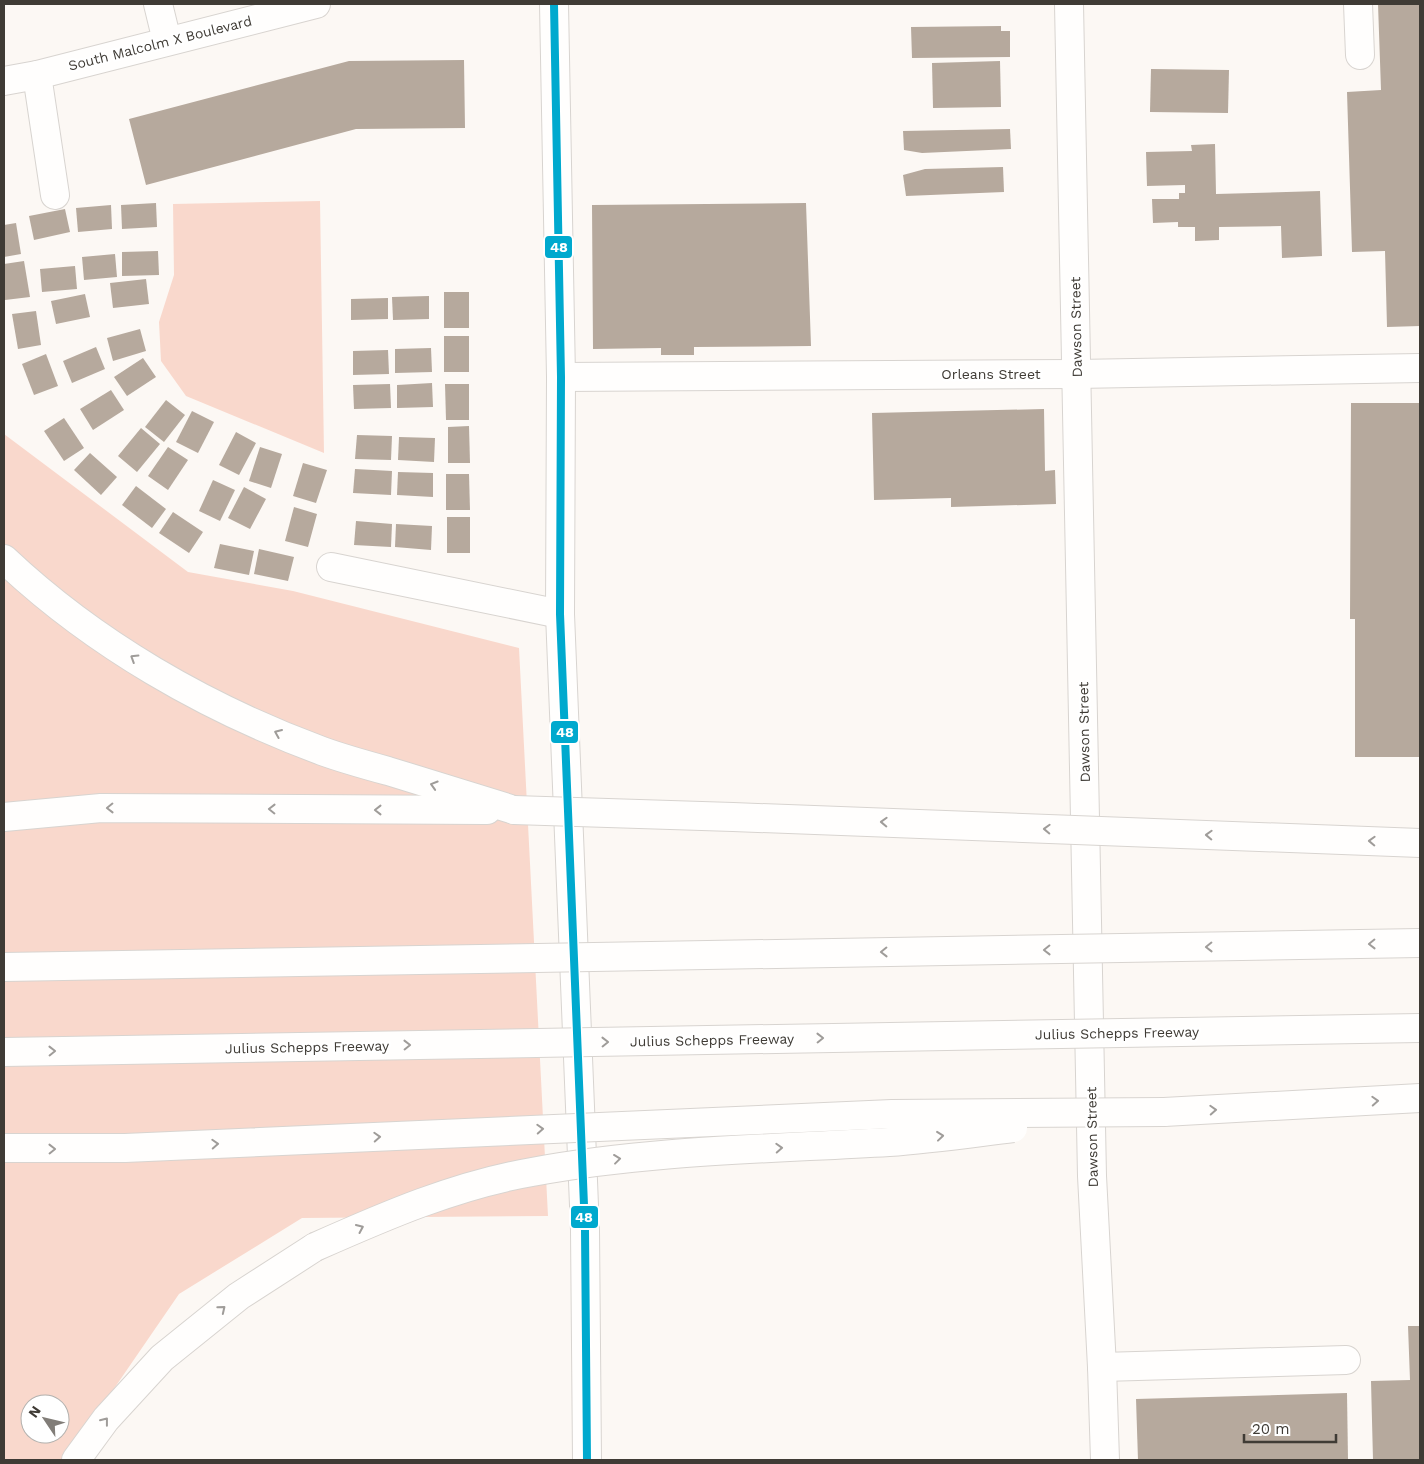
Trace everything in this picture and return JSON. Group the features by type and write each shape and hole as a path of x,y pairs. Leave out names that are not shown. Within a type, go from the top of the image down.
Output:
{"main road":[{"path":"158,4 167,41"},
{"name":"South Malcolm X Boulevard","path":"4,81 316,4"},
{"path":"554,4 561,377 560,614 585,1230 588,1460"},
{"name":"Dawson Street","path":"1069,4 1092,1176 1105,1460"},
{"path":"1358,4 1360,55"},
{"path":"37,74 55,194"},
{"name":"Orleans Street","path":"561,377 1077,374 1420,368"},
{"path":"4,559 28,582 97,635 173,683 246,719 323,751 514,810"},
{"path":"331,567 560,614"},
{"path":"4,817 101,808 514,810 1420,844"},
{"path":"4,967 1420,943"},
{"name":"Julius Schepps Freeway","path":"4,1052 1420,1028"},
{"path":"4,1148 135,1147 892,1114 1164,1112 1420,1098"},
{"path":"76,1460 106,1419 162,1358 239,1296 315,1247 383,1217 452,1192 531,1172 616,1159 677,1153 892,1142 1164,1112"},
{"path":"1102,1367 1346,1360"}],"shaded area":[{"path":"320,201 324,453 186,396 161,361 159,322 174,275 173,204"},
{"path":"4,434 188,572 293,591 519,648 548,1216 302,1218 179,1294 65,1460 4,1460"}],"building":[{"path":"1378,4 1420,4 1420,326 1387,327 1385,251 1352,252 1347,92 1381,90"},
{"path":"1001,26 1001,31 1010,31 1010,57 912,58 911,27"},
{"path":"464,60 465,128 356,129 146,185 129,119 349,61"},
{"path":"1000,61 1001,107 933,108 932,63"},
{"path":"1151,69 1229,70 1228,113 1150,112"},
{"path":"1010,129 1011,149 922,153 904,150 903,131"},
{"path":"1215,144 1216,194 1320,191 1322,256 1282,258 1281,226 1219,227 1219,240 1195,241 1195,227 1178,227 1178,222 1153,223 1152,199 1179,199 1179,193 1185,193 1185,185 1147,186 1146,152 1192,151 1191,145"},
{"path":"1003,167 1004,192 906,196 903,175 925,169"},
{"path":"156,203 157,227 122,229 121,205"},
{"path":"806,203 811,346 694,347 694,355 661,355 661,348 593,349 592,205"},
{"path":"111,205 112,229 78,232 76,208"},
{"path":"65,209 70,232 34,240 29,216"},
{"path":"16,223 21,254 4,257 4,225"},
{"path":"158,251 159,275 122,276 122,252"},
{"path":"115,254 117,277 84,280 82,257"},
{"path":"24,261 30,297 5,300 4,264"},
{"path":"75,266 77,289 42,292 40,269"},
{"path":"146,279 149,304 113,308 110,283"},
{"path":"444,292 469,292 469,328 444,328"},
{"path":"85,294 90,317 56,324 51,301"},
{"path":"429,296 429,319 393,320 392,297"},
{"path":"388,298 388,319 351,320 351,299"},
{"path":"36,311 41,345 18,349 12,314"},
{"path":"140,329 146,351 113,361 107,338"},
{"path":"444,336 469,336 469,372 444,372"},
{"path":"96,347 105,369 72,383 63,361"},
{"path":"431,348 432,372 395,373 395,349"},
{"path":"388,350 389,374 353,375 353,351"},
{"path":"46,354 58,386 34,395 22,364"},
{"path":"143,358 156,377 127,396 114,377"},
{"path":"432,383 433,407 397,408 397,385"},
{"path":"390,384 391,408 354,409 353,385"},
{"path":"445,384 469,384 469,420 446,420"},
{"path":"111,390 124,410 93,430 80,409"},
{"path":"166,400 185,415 164,442 145,427"},
{"path":"1351,403 1420,403 1420,757 1355,757 1355,619 1350,619"},
{"path":"1044,409 1045,471 1055,470 1056,504 951,507 951,498 874,500 872,413"},
{"path":"192,411 214,422 198,453 176,442"},
{"path":"64,418 84,448 64,461 44,431"},
{"path":"469,426 470,463 448,463 448,427"},
{"path":"141,428 160,444 137,472 118,456"},
{"path":"236,432 256,443 239,475 219,465"},
{"path":"357,435 392,436 391,460 355,459"},
{"path":"399,437 435,438 434,462 398,460"},
{"path":"168,447 188,460 168,490 148,476"},
{"path":"260,447 282,454 271,488 249,481"},
{"path":"90,453 117,477 101,495 74,470"},
{"path":"303,463 327,470 316,503 293,496"},
{"path":"355,469 392,471 391,495 353,493"},
{"path":"398,472 433,473 433,497 397,495"},
{"path":"446,474 469,474 470,510 446,510"},
{"path":"213,480 235,490 220,521 199,511"},
{"path":"136,486 166,509 152,528 122,505"},
{"path":"244,487 266,499 250,529 228,518"},
{"path":"294,507 317,514 308,547 285,541"},
{"path":"173,512 203,532 189,553 159,533"},
{"path":"447,517 470,517 470,553 447,553"},
{"path":"356,521 392,524 391,547 354,545"},
{"path":"396,524 432,526 431,550 395,547"},
{"path":"220,544 254,551 249,575 214,568"},
{"path":"259,549 294,557 288,581 254,574"},
{"path":"1408,1326 1420,1326 1420,1460 1373,1460 1371,1381 1410,1380"},
{"path":"1347,1393 1348,1460 1138,1460 1136,1399"}],"transit line":[{"name":"48","path":"554,4 561,377 560,614 585,1230 587,1460"}]}
